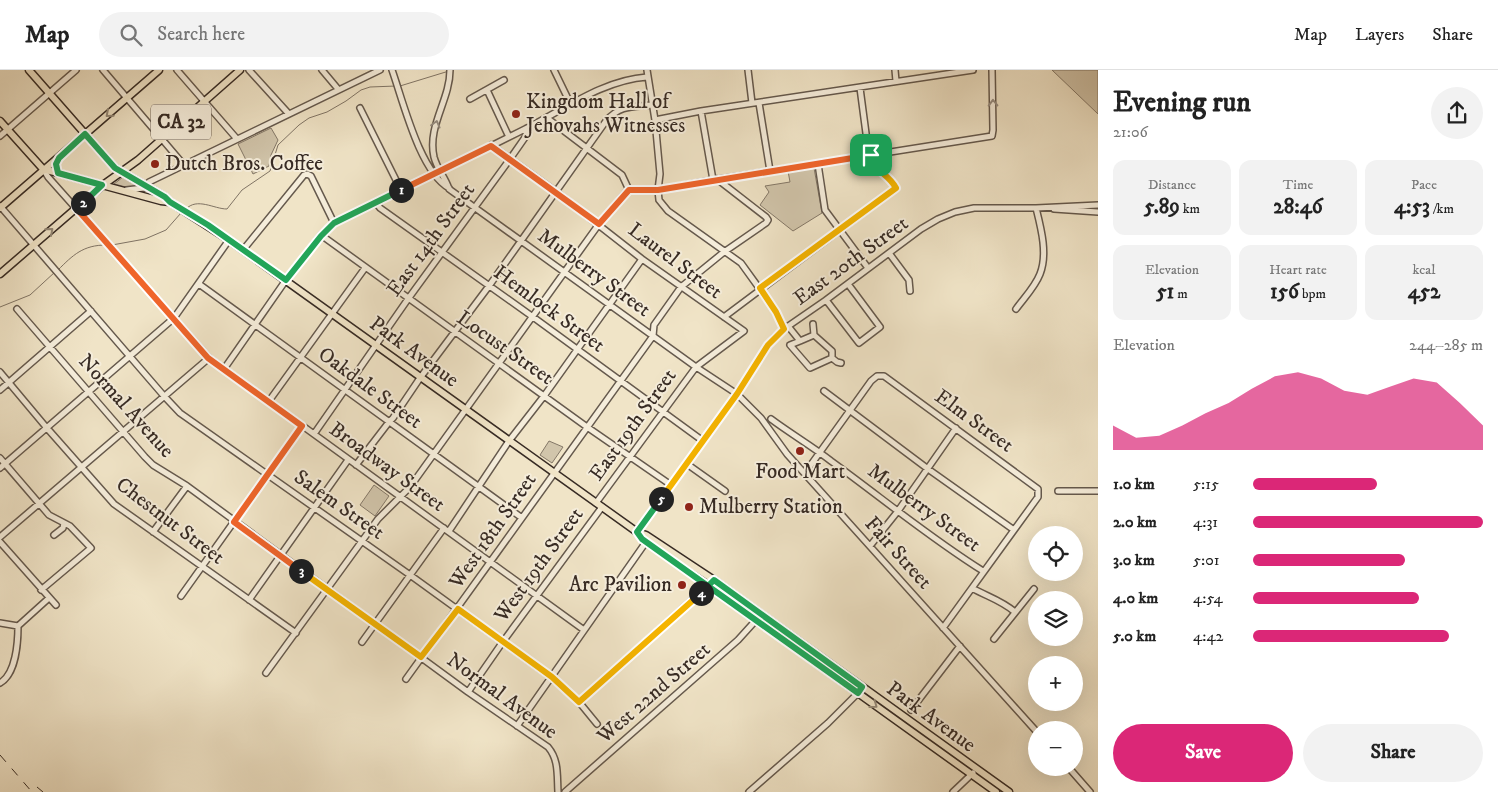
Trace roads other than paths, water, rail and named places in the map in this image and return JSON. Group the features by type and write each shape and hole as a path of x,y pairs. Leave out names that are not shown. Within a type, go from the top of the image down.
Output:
{"main road":[{"name":"Park Avenue","path":"29,70 115,168 146,185 229,240 599,504 637,532 646,542 756,620 860,690 974,772 1009,792"},
{"name":"CA 32","path":"0,207 159,70"},
{"name":"CA 32","path":"0,274 102,185 131,166 240,70"},
{"name":"Broadway Street","path":"0,121 43,169"},
{"path":"58,173 56,164 59,158"},
{"path":"43,169 170,202"},
{"name":"Park Avenue","path":"637,532 646,534 714,580 860,690"},
{"name":"Park Avenue","path":"974,772 996,792"}],"street":[{"path":"0,136 76,70"},
{"path":"103,70 184,164"},
{"path":"177,70 237,139"},
{"path":"249,70 288,113"},
{"path":"322,70 338,89"},
{"path":"119,190 144,188 149,182 184,164 380,70"},
{"path":"392,70 418,145 434,174 443,185 449,188"},
{"name":"Mulberry Street","path":"450,70 447,91 434,129 433,142 435,159 449,188 696,367 737,394"},
{"path":"554,70 571,105"},
{"path":"224,369 286,280 321,236 334,223 547,118 614,82 632,78 651,70"},
{"path":"748,70 752,103"},
{"path":"895,70 896,81"},
{"path":"655,120 701,111 973,70"},
{"path":"266,673 361,541 378,519 410,487 434,455 599,224 629,190 658,190 992,136 992,70"},
{"path":"647,72 655,120 660,174 659,200 664,208 741,263 786,327 800,341"},
{"path":"470,99 504,80"},
{"path":"724,317 760,288 896,188 889,177 874,166 870,155 860,88"},
{"path":"487,90 509,137"},
{"path":"759,103 770,171"},
{"path":"356,465 393,418 555,191 614,112 622,109 652,105"},
{"path":"360,108 401,190"},
{"path":"701,111 715,180"},
{"path":"547,118 622,174 629,190"},
{"name":"East 14th Street","path":"314,434 408,299 510,159 526,136 527,128"},
{"name":"Laurel Street","path":"491,146 555,191 642,259 744,332 696,367"},
{"path":"435,159 450,166"},
{"path":"818,164 825,210 868,268"},
{"name":"Broadway Street","path":"43,169 113,252 208,358 584,630"},
{"path":"243,250 304,175 308,174 311,176 334,223"},
{"name":"West 18th Street","path":"406,679 621,382 653,336 654,326 681,287 768,220 715,180"},
{"path":"146,185 148,193 161,201"},
{"name":"Hemlock Street","path":"376,203 380,208 703,441"},
{"name":"East 20th Street","path":"637,532 737,394 768,345 786,327 922,229 938,219 955,212 974,208 1098,205"},
{"name":"Salem Street","path":"0,207 164,396 187,418 410,574 552,677 579,702 597,724"},
{"path":"1016,309 1040,274 1043,263 1042,231 1036,208"},
{"name":"East 20th Street","path":"1036,208 1098,212"},
{"name":"Locust Street","path":"321,236 498,364 671,485"},
{"path":"2,466 174,318 229,240"},
{"path":"889,253 910,280 910,291"},
{"path":"362,642 410,574 480,486 509,441 544,396 642,259"},
{"path":"269,401 365,268"},
{"name":"Oakdale Street","path":"199,284 522,518"},
{"path":"826,300 859,343 880,327 848,284"},
{"name":"Normal Avenue","path":"18,309 153,465 187,486 468,692 548,747 555,756 558,792"},
{"path":"0,390 91,311"},
{"path":"813,324 814,335 832,351 832,358"},
{"path":"814,335 790,345 810,368 832,358"},
{"path":"0,537 208,358"},
{"path":"832,358 841,363"},
{"name":"East 19th Street","path":"599,504 630,457 696,367"},
{"name":"Chestnut Street","path":"0,372 114,504 296,633"},
{"name":"Elm Street","path":"850,411 871,380 877,376 884,376 891,380 1038,489 1038,497 1014,530"},
{"path":"824,391 928,469 1014,530 942,628"},
{"name":"Fair Street","path":"737,394 761,418 787,454 1028,722"},
{"path":"805,474 850,411"},
{"name":"Mulberry Street","path":"772,419 790,434 820,452 898,511 983,571"},
{"path":"181,596 302,426"},
{"path":"870,546 898,511 956,428"},
{"path":"0,458 2,466 53,518 76,531 92,548 42,590"},
{"path":"249,600 348,460"},
{"path":"687,464 725,491"},
{"path":"153,532 187,486"},
{"path":"1058,491 1098,491"},
{"name":"West 19th Street","path":"468,692 599,504"},
{"path":"54,535 63,528 64,523"},
{"path":"0,542 56,605"},
{"path":"517,726 646,542"},
{"path":"579,702 714,580"},
{"path":"972,588 996,599 1015,612"},
{"path":"994,639 1034,589"},
{"path":"0,683 7,676 15,658 18,626 49,598"},
{"name":"West 22nd Street","path":"565,792 733,645 761,614"},
{"path":"0,623 18,626"},
{"path":"911,710 960,646"},
{"path":"749,792 828,722 860,690"},
{"path":"953,792 974,772"},
{"path":"1076,776 1090,792"}],"waterway":[{"path":"400,86 449,71"},
{"path":"186,209 195,204 206,204 227,209 242,190 270,171 278,145 299,125 309,118 327,112 361,90 370,87 396,86"},
{"path":"112,245 145,239 166,230 181,213"},
{"path":"58,270 79,252 98,245 106,245"},
{"path":"0,307 30,295 55,272"}],"railway":[{"path":"0,755 32,792"},
{"path":"37,787 43,792"}],"place":[{"name":"Kingdom Hall of Jehovahs Witnesses","path":"516,114"},
{"name":"Dutch Bros. Coffee","path":"155,164"},
{"name":"Food Mart","path":"800,451"},
{"name":"Mulberry Station","path":"689,507"},
{"name":"Arc Pavilion","path":"682,585"}]}
